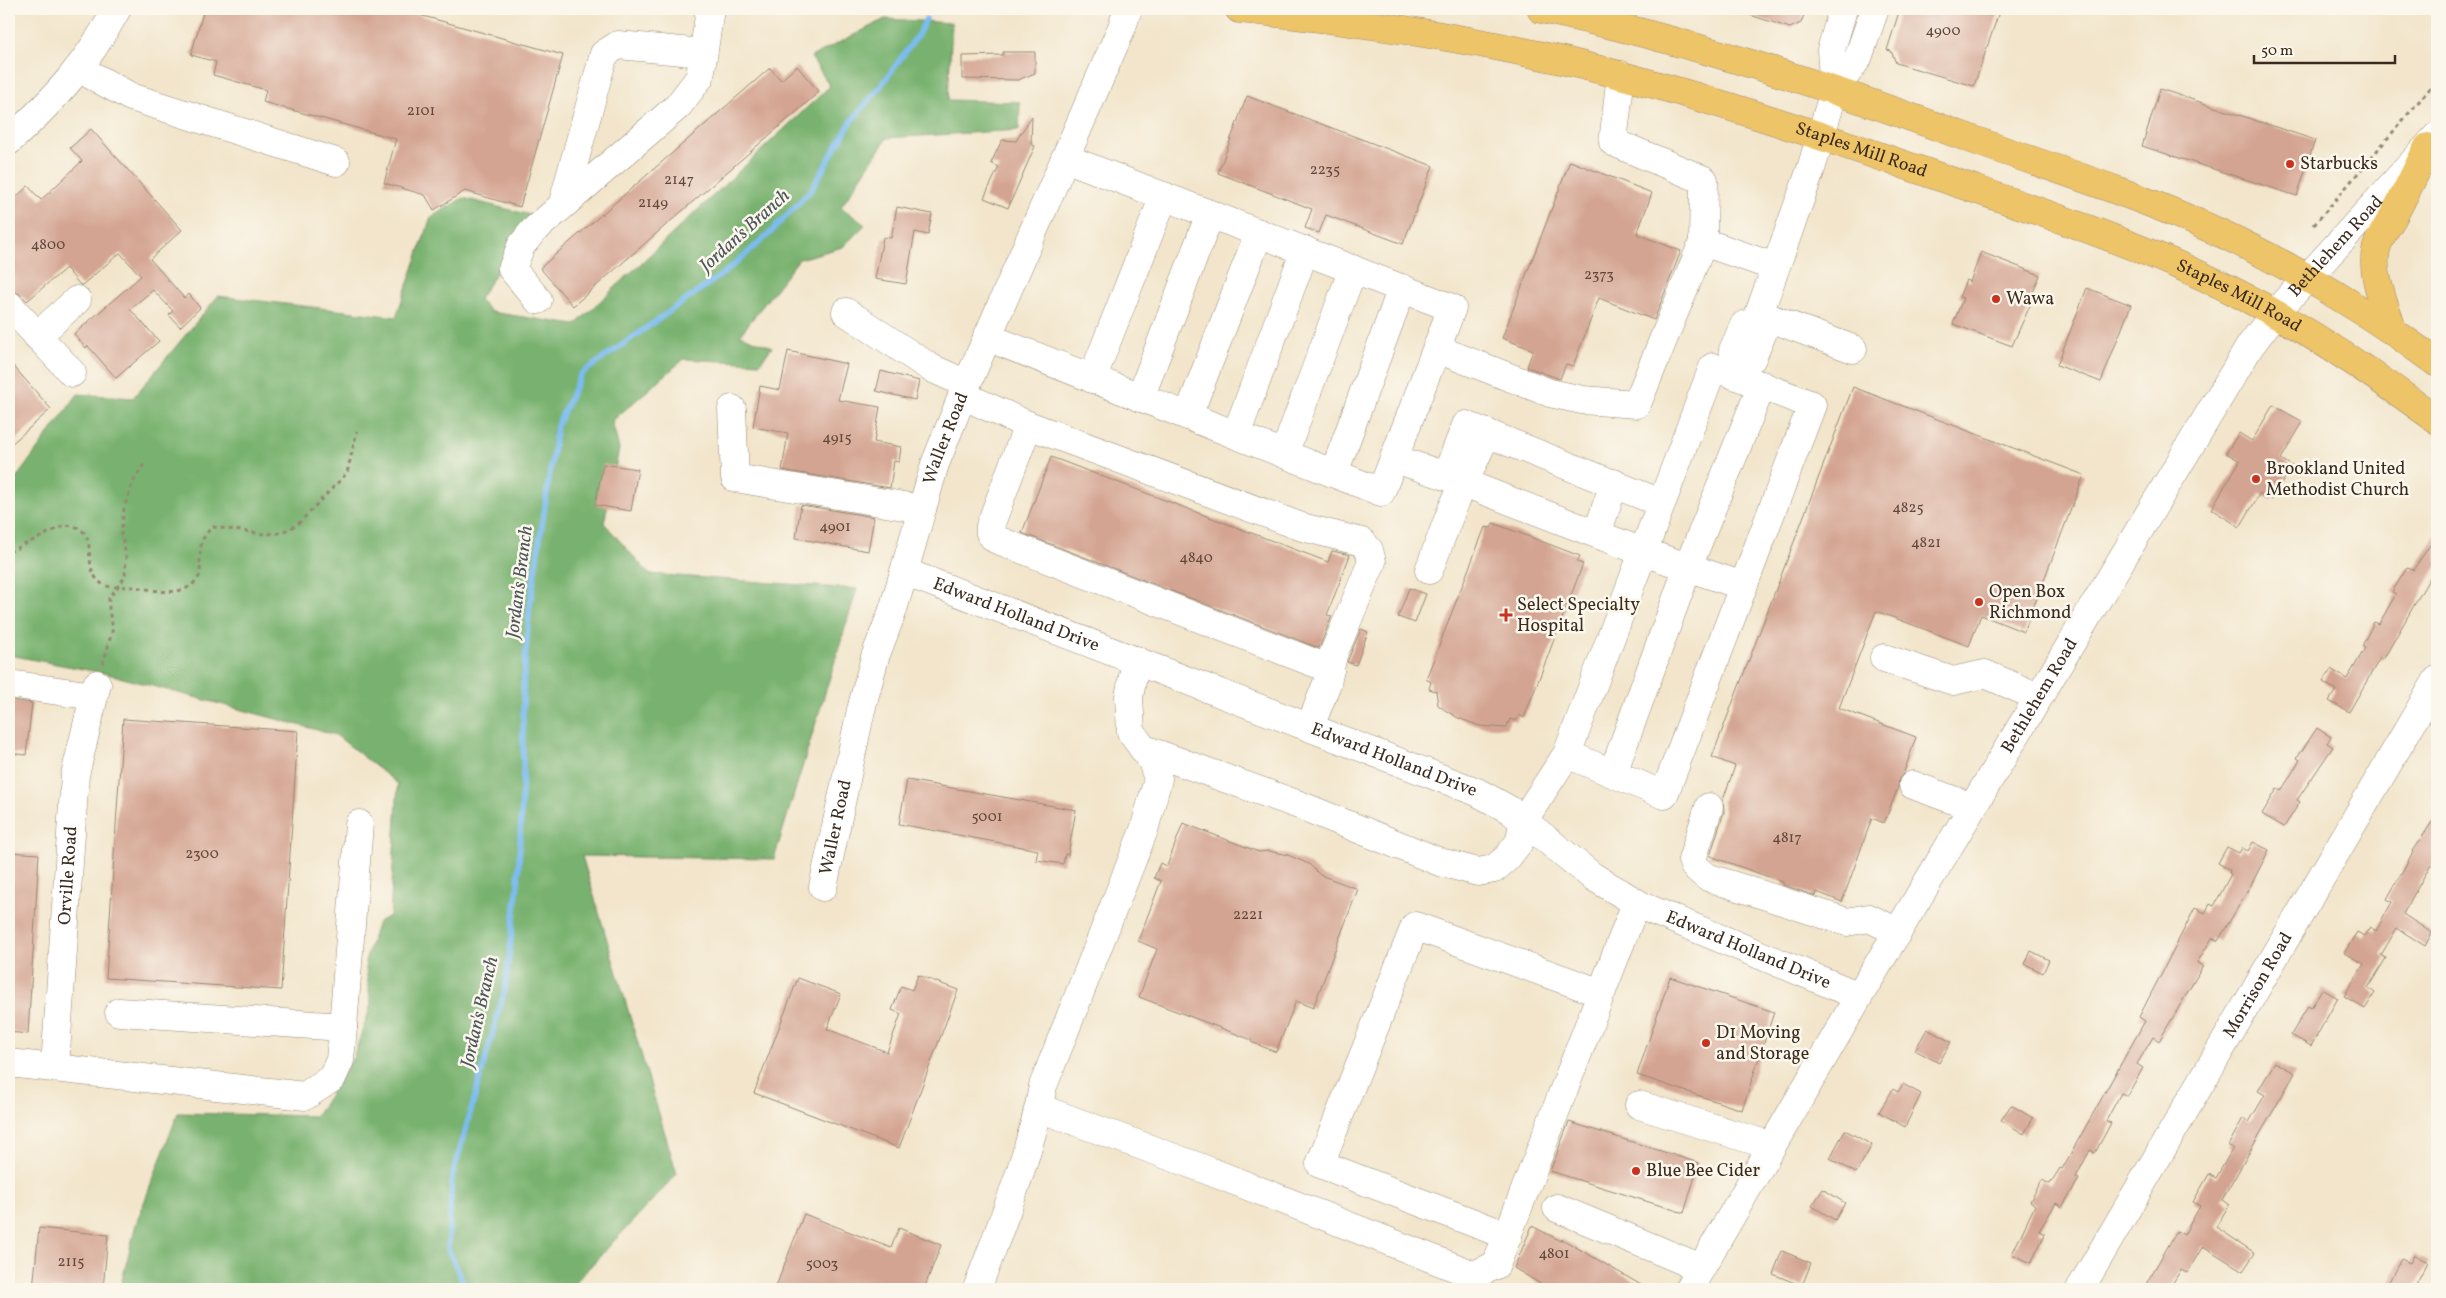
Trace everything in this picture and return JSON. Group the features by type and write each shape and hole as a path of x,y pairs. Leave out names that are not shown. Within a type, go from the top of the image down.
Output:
{"main road":[{"name":"Staples Mill Road","path":"1239,9 1331,18 1441,36 1566,61 1731,106 1820,135 2136,247 2235,292 2275,313 2372,374 2437,420"},
{"path":"1541,9 1618,26 1716,53 1879,105 2168,210 2229,237 2307,278 2393,332 2437,363"},
{"path":"2393,332 2374,264 2376,249 2381,235 2396,212 2432,142"}],"street":[{"path":"9,141 40,112 80,69 117,9"},
{"path":"538,300 512,269 521,246 533,231 678,106 700,76 710,9"},
{"name":"Waller Road","path":"823,887 861,710 875,657 904,572 935,464 965,390 1122,27 1128,9"},
{"path":"1834,91 1831,50 1843,9"},
{"path":"1738,370 1733,350 1744,325 1757,318 1811,169 1834,91 1858,58 1875,9"},
{"path":"562,206 604,54 618,45 704,53"},
{"path":"80,69 131,97 336,162"},
{"path":"1437,349 1550,393 1582,400 1637,404 1704,242 1704,180 1613,142 1621,75"},
{"name":"Bethlehem Road","path":"1695,1279 1972,806 2250,346 2275,313 2432,142"},
{"path":"988,337 1381,492 1452,308 1065,158"},
{"path":"1092,379 1164,196"},
{"path":"1140,398 1210,214"},
{"path":"1188,416 1259,232"},
{"path":"1704,242 1775,267"},
{"path":"1236,435 1305,250"},
{"path":"1284,454 1353,269"},
{"path":"1334,473 1402,288"},
{"path":"37,336 77,300"},
{"path":"9,305 72,373"},
{"path":"846,312 965,390 1028,425 1302,527 1362,542 1369,550 1372,562 1333,655 1327,683 1310,727"},
{"path":"1757,318 1853,349"},
{"path":"1144,750 1302,806 1440,862 1478,872 1494,869 1507,858 1520,841 1523,821 1567,754 1713,367 1738,370 1762,386 1812,405 1664,795 1567,754"},
{"path":"1613,773 1688,567 1762,386"},
{"path":"732,409 735,478 922,509"},
{"path":"1028,425 990,526 990,533 994,539 1330,669"},
{"path":"1465,483 1466,425 1661,503"},
{"path":"1429,570 1452,509 1465,483 1494,436"},
{"path":"1395,459 1465,483 1643,552 1743,586"},
{"path":"1597,534 1614,483"},
{"name":"Edward Holland Drive","path":"904,572 1476,792 1510,810 1592,876 1636,903 1859,996"},
{"path":"1884,658 1953,681 1985,674 2038,697"},
{"path":"977,1289 1021,1173 1039,1108 1043,1086 1144,830 1158,779 1152,761 1131,732 1129,697 1136,660"},
{"name":"Morrison Road","path":"2080,1289 2437,680"},
{"path":"9,684 95,690"},
{"name":"Orville Road","path":"55,1067 75,775 95,690"},
{"path":"1914,785 1972,806"},
{"path":"1710,807 1692,860 1700,872 1707,876 1847,922 1869,918 1898,932"},
{"path":"9,1063 305,1096 332,1078 340,1060 359,824"},
{"path":"1039,1108 1199,1167 1472,1282 1496,1265 1636,903"},
{"path":"1508,1236 1320,1164 1323,1156 1415,926 1601,993"},
{"path":"119,1012 343,1027"},
{"path":"1639,1105 1772,1146"},
{"path":"1557,1208 1695,1279"}],"path":[{"path":"2314,225 2437,80"},
{"path":"9,552 65,525 75,525 84,532 89,543 90,566 95,577 104,586 116,588 133,587 159,593 191,586 200,575 200,547 203,538 213,527 264,534 280,533 297,525 346,473 357,431"},
{"path":"95,690 113,628 109,598 125,577 126,554 121,533 124,508 133,482 145,462"}],"green space":[{"path":"885,19 952,23 948,100 1020,102 1019,130 887,138 841,207 865,225 843,247 799,259 740,335 772,347 760,363 684,359 612,421 619,449 604,523 649,574 857,589 774,859 582,856 677,1174 569,1289 120,1289 136,1224 178,1113 316,1116 353,1058 371,1005 365,961 378,922 390,916 398,784 336,735 104,673 9,655 9,488 78,394 133,398 218,296 396,317 431,217 463,198 534,216 479,299 491,312 575,325 830,86 811,57"}],"building":[{"path":"204,9 398,9 563,55 520,207 465,191 434,210 425,195 384,183 396,139 263,102 266,90 213,75 216,62 191,55"},
{"path":"1741,9 1806,9 1801,23 1790,28 1741,12"},
{"path":"1904,9 2000,9 1974,86 1896,63 1891,51 1887,50 1899,12 1902,13"},
{"path":"1003,52 1035,52 1035,73 1018,80 962,79 962,56 1003,55"},
{"path":"797,66 819,92 573,306 540,268 770,68 781,80"},
{"path":"2160,89 2315,140 2297,196 2142,146"},
{"path":"1247,96 1433,166 1403,244 1326,215 1319,233 1305,228 1312,209 1218,173"},
{"path":"1032,116 1031,144 1035,146 1008,208 984,198 999,167 991,163 1002,140 1016,141"},
{"path":"91,129 182,230 150,259 184,298 189,294 200,308 180,327 169,315 173,311 153,290 130,309 159,341 116,378 88,346 86,348 74,334 141,276 120,253 82,285 66,268 27,301 20,294 9,290 9,260 14,255 15,235 9,227 9,204 28,186 41,200 82,161 70,148"},
{"path":"1570,161 1652,193 1637,234 1681,251 1654,320 1599,298 1573,366 1566,364 1560,379 1527,367 1533,350 1502,338"},
{"path":"897,207 932,214 928,235 915,232 906,284 875,279 883,237 891,238"},
{"name":"Wawa","path":"1981,252 2040,275 2030,300 2032,301 2012,346 1953,324 1963,298 1959,297 1966,280 1970,282"},
{"name":"Wawa","path":"2087,288 2131,305 2101,382 2057,365"},
{"path":"788,351 847,364 838,400 880,407 874,442 901,447 899,462 894,461 890,488 782,470 788,433 753,427 760,386 780,390"},
{"path":"9,361 51,409 9,446"},
{"path":"881,371 919,381 915,400 876,391"},
{"path":"1853,387 2084,475 2024,632 1981,615 1969,646 1876,611 1839,708 1916,737 1884,823 1872,818 1842,902 1817,892 1816,896 1783,885 1783,882 1710,856 1724,812 1723,800 1735,766 1712,757"},
{"name":"Brookland United Methodist Church","path":"2273,405 2303,422 2281,459 2292,466 2272,500 2260,493 2240,527 2211,509 2240,461 2226,453 2239,433 2252,441"},
{"path":"1051,457 1328,562 1332,551 1350,555 1327,615 1332,616 1319,648 1022,533"},
{"path":"603,464 638,469 631,511 595,505"},
{"path":"801,505 874,517 868,551 796,538"},
{"path":"1493,523 1580,556 1577,562 1583,564 1524,718 1519,715 1516,721 1510,719 1506,728 1480,726 1458,718 1438,705 1436,691 1429,689 1431,682 1426,679 1485,527 1491,528"},
{"path":"2437,535 2437,565 2383,660 2380,658 2349,712 2329,701 2336,690 2323,682 2331,669 2347,679 2365,648 2362,646 2374,622 2379,624 2396,594 2392,592 2407,568 2413,570"},
{"path":"1409,588 1426,594 1415,623 1398,617"},
{"path":"1361,629 1368,632 1356,665 1347,662"},
{"path":"9,700 32,703 26,755 9,753"},
{"path":"123,719 298,731 281,990 106,978"},
{"path":"2317,728 2331,737 2327,743 2333,747 2297,800 2300,802 2284,827 2262,814 2277,789 2281,791 2300,760 2297,758"},
{"path":"907,780 1076,810 1068,855 1065,854 1063,864 1036,860 1038,850 899,824"},
{"path":"2437,815 2437,869 2431,864 2403,914 2432,933 2425,946 2397,928 2381,955 2386,958 2368,988 2375,993 2365,1009 2344,996 2364,964 2344,953 2357,932 2364,936 2370,927 2376,931 2392,902 2387,899 2412,851"},
{"path":"1183,823 1259,852 1269,851 1288,855 1309,864 1320,875 1358,889 1313,1008 1296,1001 1276,1052 1251,1042 1252,1040 1139,997 1157,949 1138,941 1161,881 1154,878 1160,863 1167,866"},
{"path":"2253,842 2269,850 2251,885 2218,941 2212,938 2197,963 2203,966 2159,1041 2153,1037 2137,1064 2143,1068 2127,1096 2121,1093 2106,1121 2111,1123 2095,1153 2090,1150 2076,1177 2079,1179 2062,1207 2056,1203 2039,1231 2045,1234 2031,1263 2012,1254 2035,1205 2030,1201 2042,1180 2050,1184 2060,1168 2062,1169 2145,1021 2139,1017 2195,908 2205,913 2210,904 2214,906 2231,874 2229,873 2230,870 2218,863 2227,847 2239,853 2242,848 2248,851"},
{"path":"9,852 39,854 28,1034 9,1032"},
{"path":"2031,951 2049,960 2043,973 2025,964"},
{"path":"918,975 958,990 899,1148 754,1093 798,978 841,994 827,1029 887,1052 901,1014 892,1010 901,986 912,990"},
{"name":"D1 Moving and Storage","path":"1670,977 1774,1012 1742,1110 1637,1075"},
{"path":"2322,989 2338,998 2311,1046 2291,1035 2308,1006 2311,1008"},
{"path":"1927,1029 1951,1042 1939,1063 1915,1050"},
{"path":"2275,1062 2295,1073 2222,1200 2229,1205 2216,1227 2255,1253 2243,1271 2203,1246 2187,1273 2181,1270 2169,1289 2143,1289 2177,1231 2184,1235 2200,1206 2193,1202 2209,1174 2216,1178 2233,1148 2228,1146 2243,1118 2249,1122 2265,1095 2258,1091"},
{"path":"1903,1084 1921,1094 1905,1127 1879,1112 1893,1089 1898,1092"},
{"path":"2011,1105 2033,1118 2024,1134 2001,1120"},
{"path":"1569,1122 1699,1163 1684,1213 1550,1171"},
{"path":"1845,1130 1872,1145 1856,1173 1830,1158"},
{"path":"1823,1189 1845,1203 1835,1220 1812,1206"},
{"path":"804,1214 891,1248 899,1228 941,1245 924,1289 775,1289"},
{"path":"1532,1226 1561,1241 1562,1239 1648,1289 1549,1289 1514,1268"},
{"path":"39,1228 108,1235 103,1289 33,1289"},
{"path":"1782,1251 1811,1263 1802,1286 1773,1274"},
{"path":"2414,1255 2428,1262 2414,1289 2385,1289 2401,1259 2410,1263"}],"waterway":[{"name":"Jordan's Branch","path":"466,1289 448,1249 452,1178 505,989 518,884 523,771 523,685 530,605 557,426 581,374 724,273 768,235 811,190 852,120 878,90 919,33 926,19"}],"place":[{"name":"Starbucks","path":"2290,164"},
{"name":"Wawa","path":"1996,299"},
{"name":"Brookland United Methodist Church","path":"2256,479"},
{"name":"Open Box Richmond","path":"1979,602"},
{"name":"Select Specialty Hospital","path":"1506,615"},
{"name":"D1 Moving and Storage","path":"1706,1043"},
{"name":"Blue Bee Cider","path":"1636,1171"}]}
